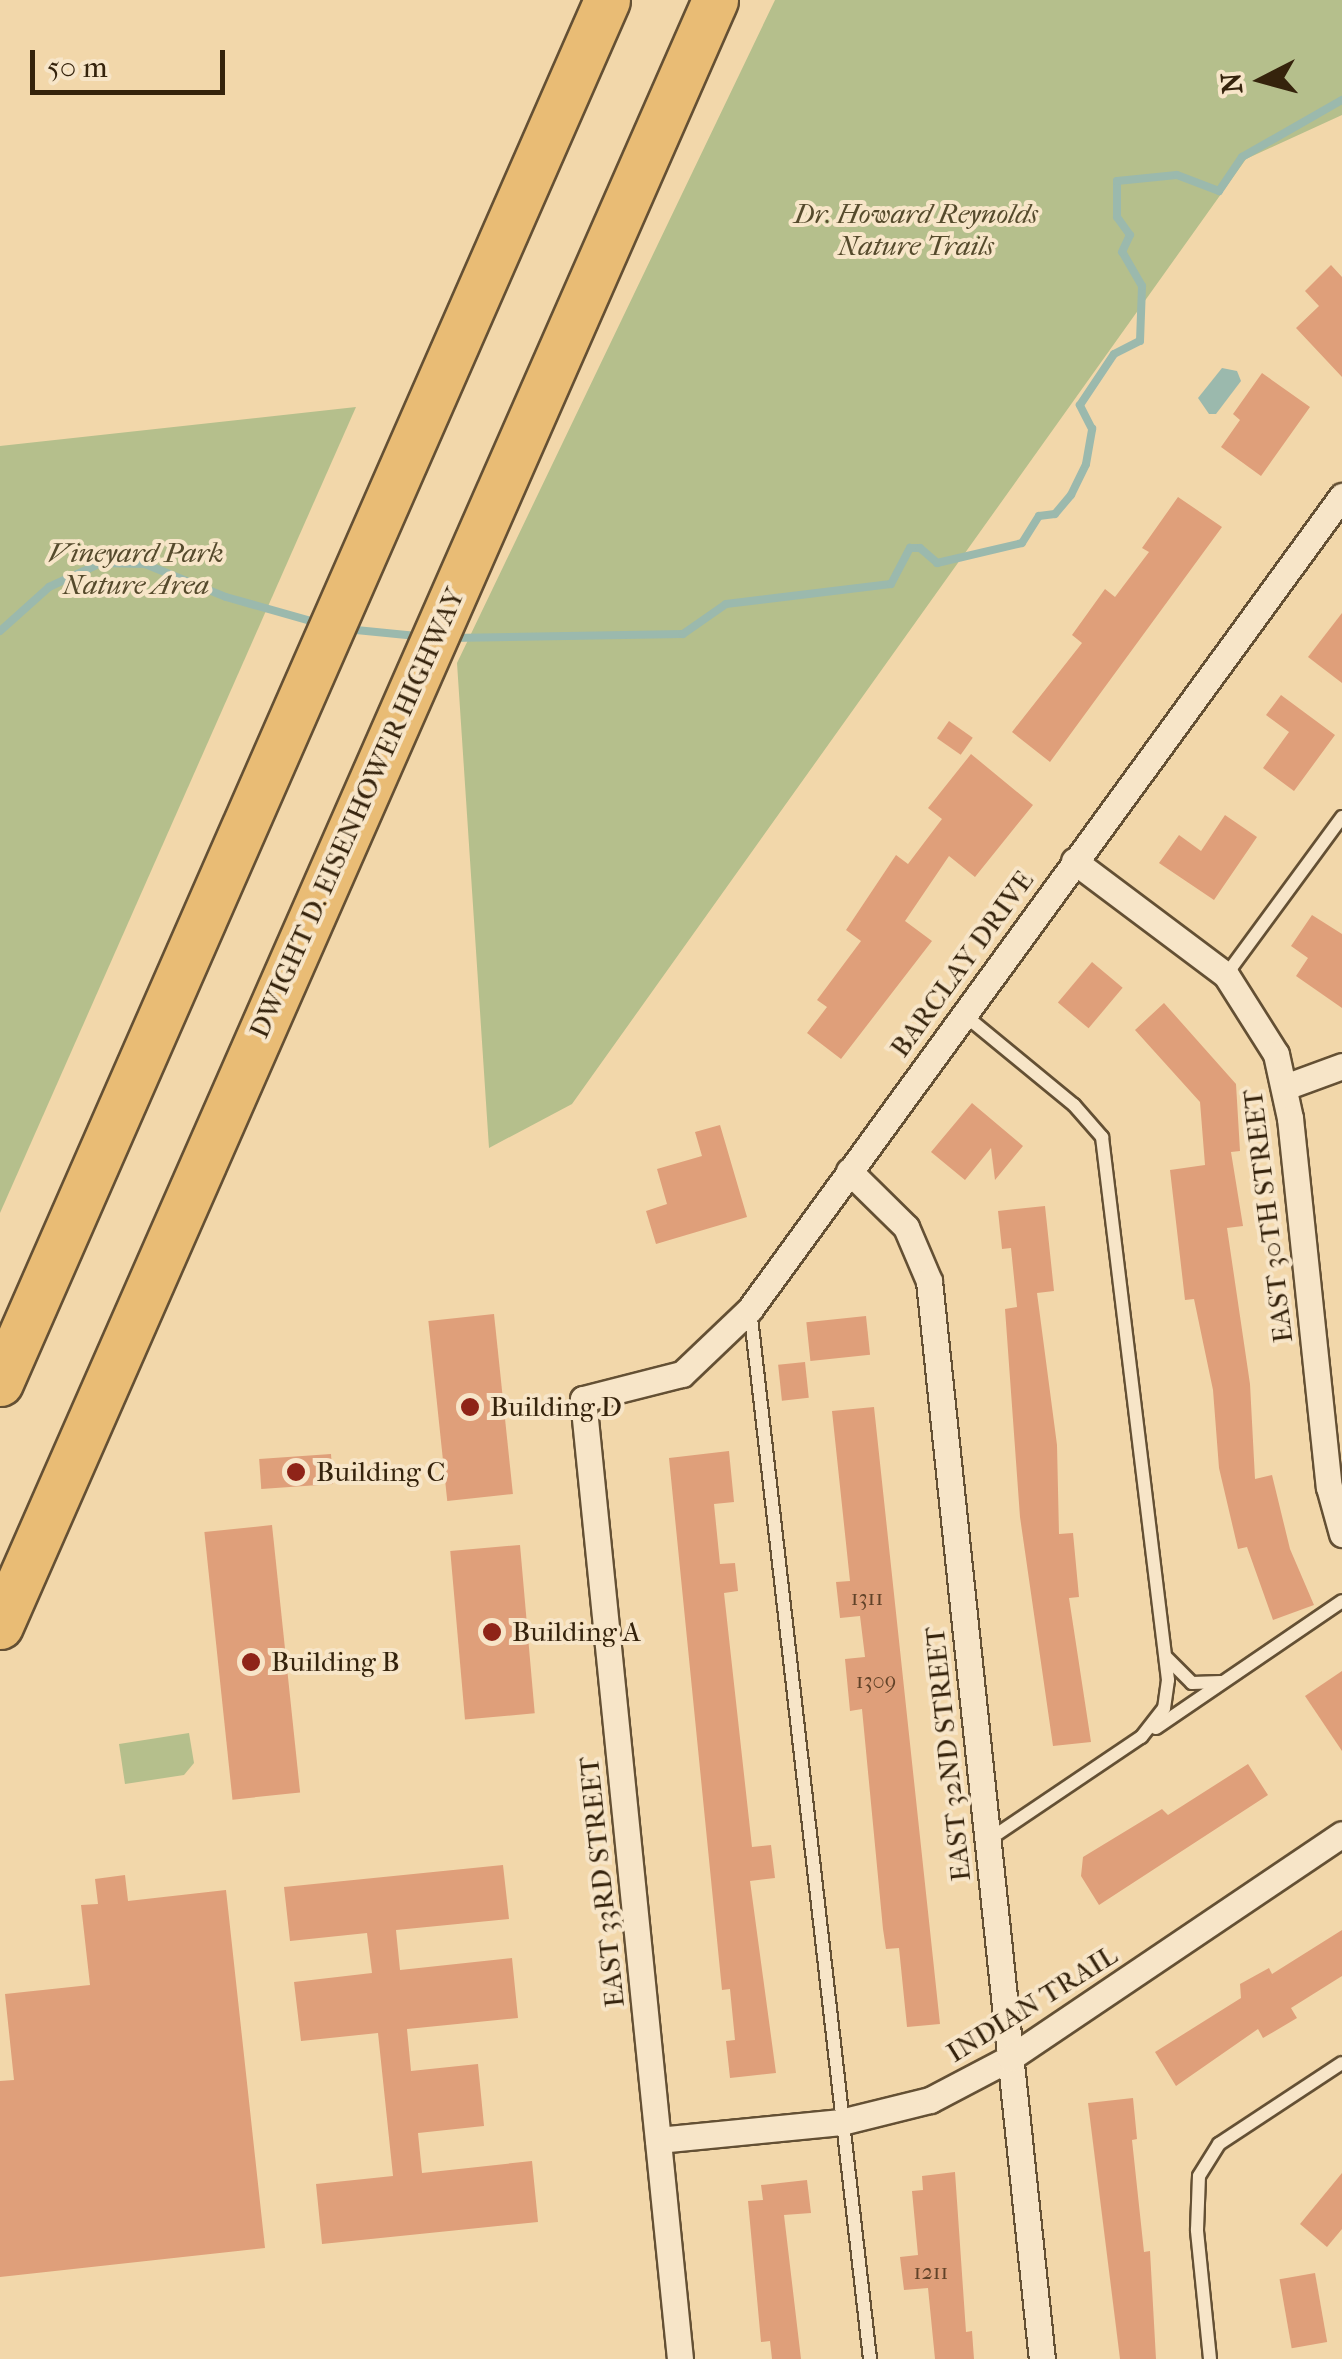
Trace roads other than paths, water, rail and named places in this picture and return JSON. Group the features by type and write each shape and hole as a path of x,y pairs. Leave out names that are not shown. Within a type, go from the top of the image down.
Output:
{"highway":[{"path":"0,1383 608,0"},
{"name":"DWIGHT D. EISENHOWER HIGHWAY","path":"0,1626 715,0"}],"street":[{"name":"BARCLAY DRIVE","path":"583,1399 682,1374 750,1308 1342,496"},
{"name":"EAST 30TH STREET","path":"1074,861 1226,974 1265,1027 1285,1088 1342,1534"},
{"path":"1285,1088 1342,1066"},
{"name":"EAST 32ND STREET","path":"849,1171 906,1227 929,1281 1042,2359"},
{"name":"EAST 33RD STREET","path":"583,1399 680,2359"},
{"name":"INDIAN TRAIL","path":"658,2140 842,2122 908,2109 1010,2058 1342,1834"}],"lane":[{"path":"1226,974 1342,817"},
{"path":"962,1014 1074,1105 1102,1138 1168,1694 1157,1722 1141,1738"},
{"path":"750,1308 870,2359"},
{"path":"987,1842 1342,1601"},
{"path":"1158,1627 1168,1660 1184,1679 1200,1684 1227,1680"},
{"path":"1210,2359 1197,2230 1199,2176 1219,2144 1342,2063"}],"waterway":[{"path":"451,638 683,634 726,604 891,584 910,548 920,548 937,563 1022,543 1039,516 1055,514 1071,495 1086,464 1092,429 1080,405 1114,354 1140,341 1142,286 1122,252 1130,235 1117,217 1117,181 1177,175 1219,191 1242,157 1342,100"},
{"path":"0,631 49,587 101,563 145,564 226,597 318,623"},
{"path":"346,629 417,636"}],"place":[{"name":"Building D","path":"470,1407"},
{"name":"Building C","path":"296,1472"},
{"name":"Building A","path":"492,1632"},
{"name":"Building B","path":"251,1662"}],"park label":[{"name":"Dr. Howard Reynolds Nature Trails","path":"916,230"},
{"name":"Vineyard Park Nature Area","path":"136,569"}]}
